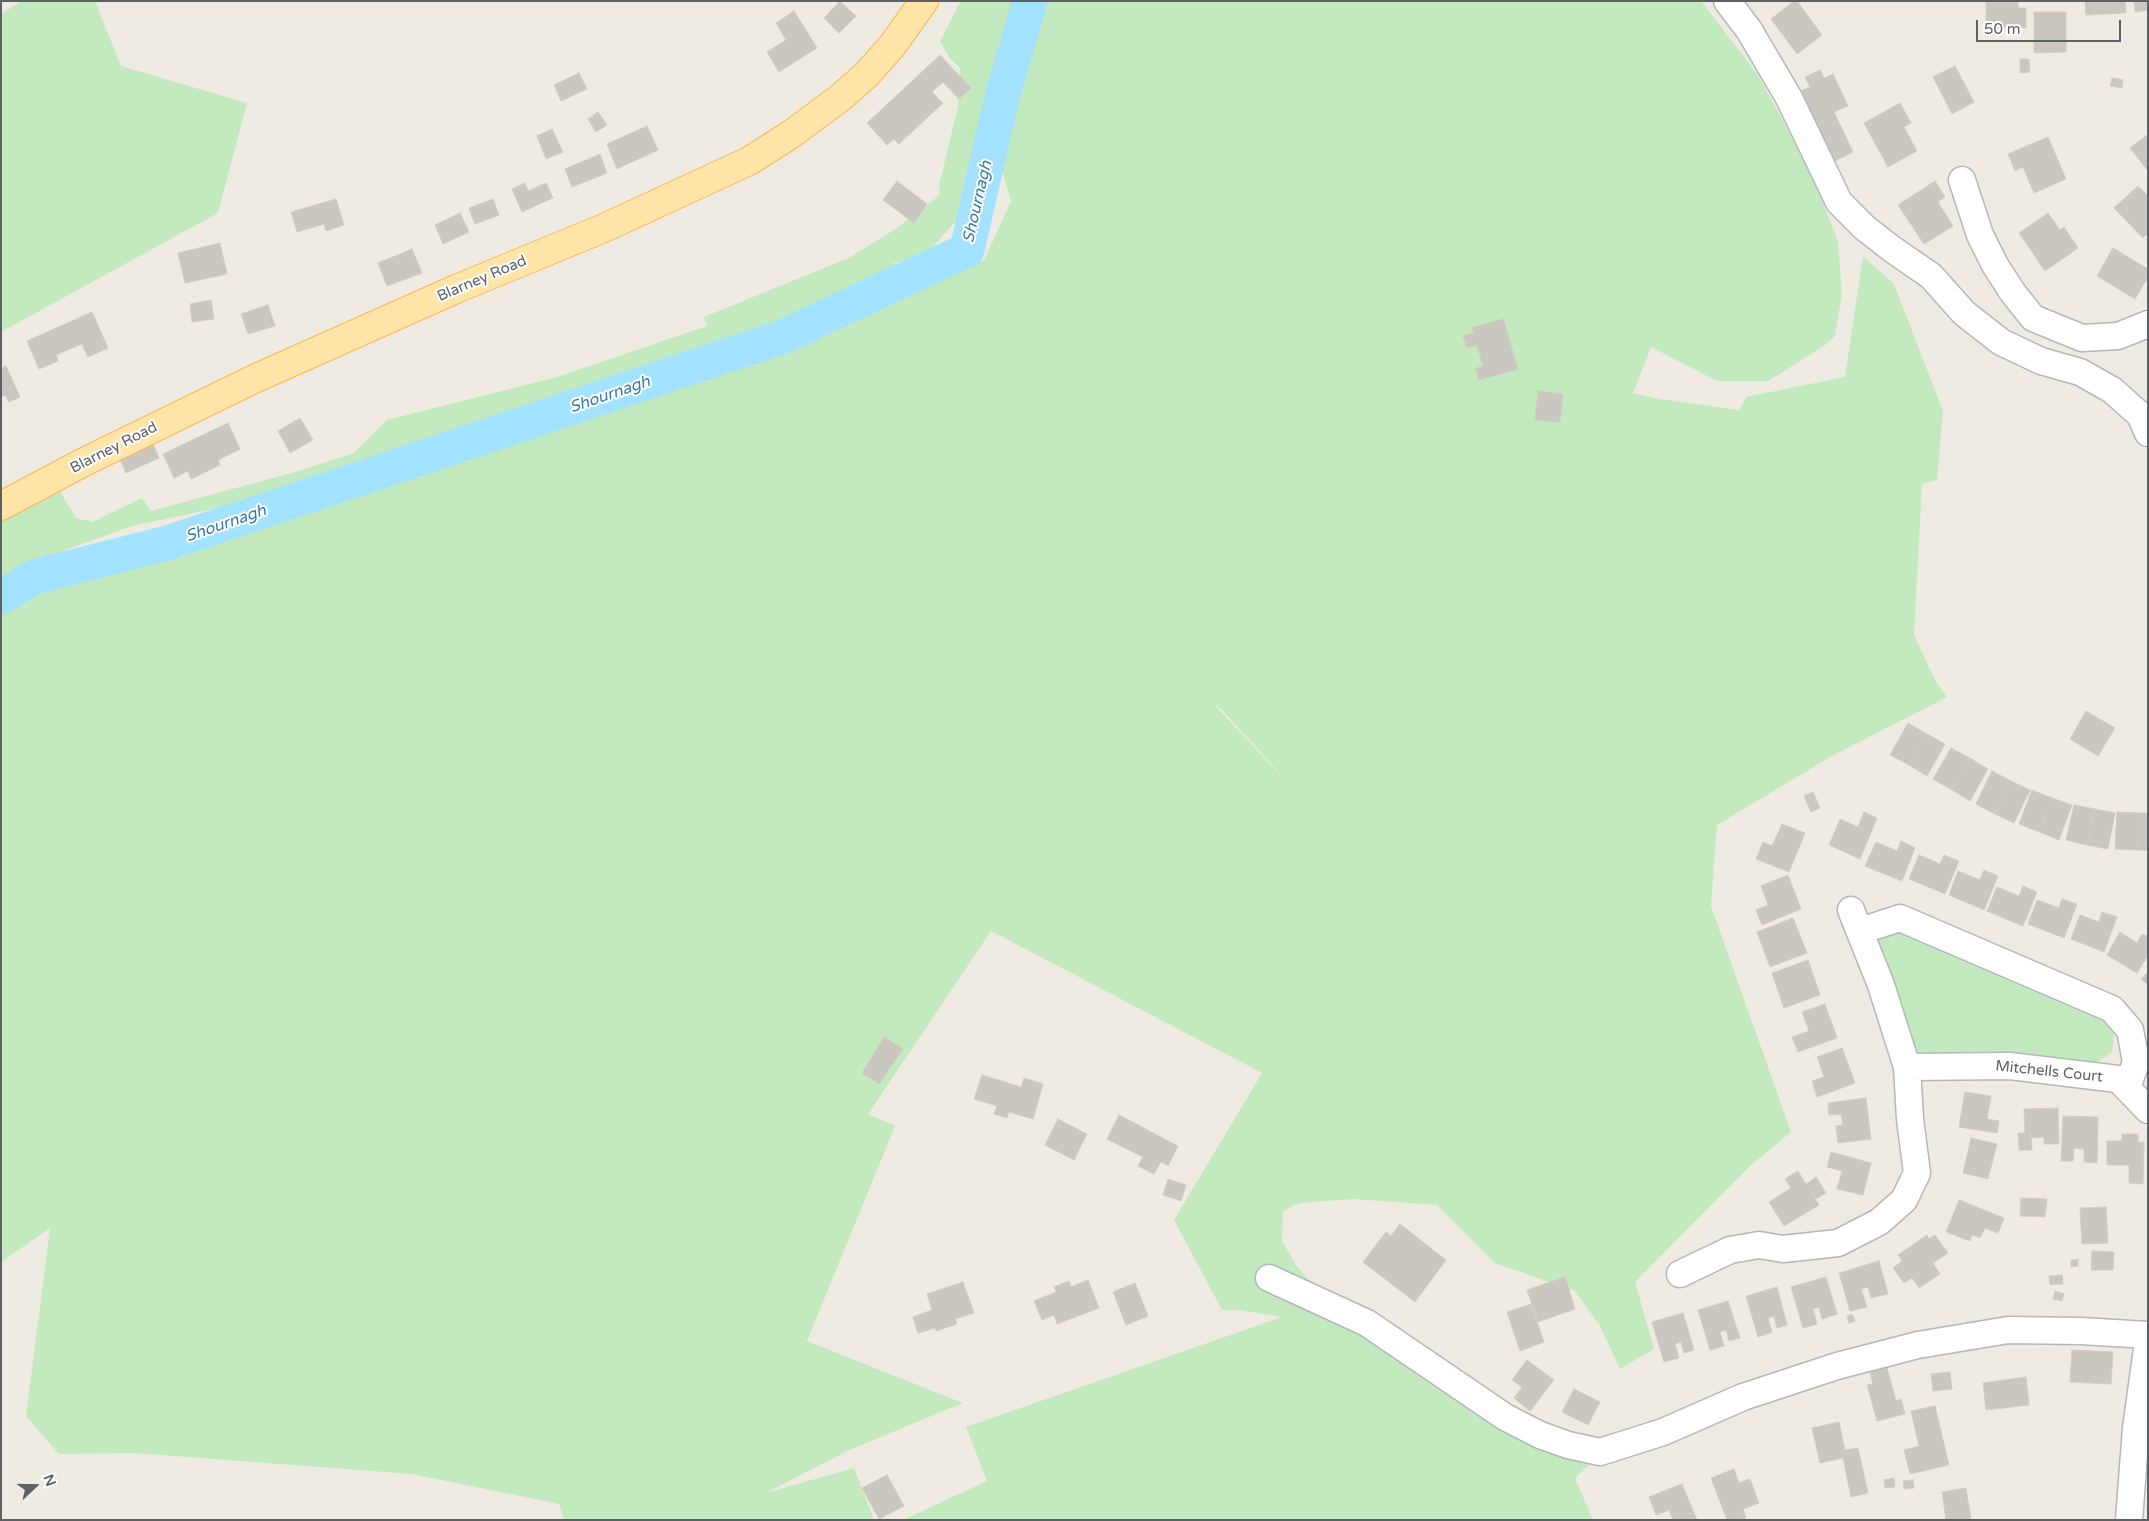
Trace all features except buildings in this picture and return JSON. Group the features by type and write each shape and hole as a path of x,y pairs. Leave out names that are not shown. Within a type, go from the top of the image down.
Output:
{"main road":[{"name":"Blarney Road","path":"1,506 84,462 254,379 431,300 604,228 749,161 840,98 866,75 892,46 924,1"}],"street":[{"path":"1727,1 1749,30 1789,98 1839,202 1878,238 1931,276 1964,313 2001,342 2041,361 2080,372 2112,390 2140,415 2148,433"},
{"path":"1962,180 1980,235 1995,265 2013,293 2033,318 2082,338 2118,336 2148,324"},
{"path":"2080,372 2082,338"},
{"path":"1680,1274 1730,1250 1759,1245 1783,1250 1838,1243 1879,1222 1904,1200 1917,1173 1910,1119 1907,1067 1882,985 1855,921 1900,918 2112,1009 2130,1030 2136,1062 2127,1088"},
{"name":"Mitchells Court","path":"1907,1067 2010,1066 2118,1079 2148,1110"},
{"path":"1269,1278 1367,1323 1505,1418 1540,1435 1568,1445 1600,1452 1663,1432 1736,1400 1841,1364 1918,1345 2008,1330 2081,1330 2148,1335"},
{"path":"2129,1520 2136,1428 2148,1342"}],"green space":[{"path":"22,1 95,1 121,66 247,103 218,213 1,332 1,14"},
{"path":"961,1 1020,1 985,136 960,216 927,254 891,264 984,261 1011,201 1000,163 1021,77 1046,1 1701,1 1758,75 1812,174 1838,242 1842,293 1835,336 1824,346 1768,381 1717,381 1651,347 1633,393 1659,399 1739,410 1746,397 1845,377 1863,256 1894,284 1943,411 1937,480 1922,484 1914,635 1936,682 1947,697 1832,756 1717,825 1711,906 1791,1132 1750,1166 1635,1282 1654,1349 1620,1369 1600,1326 1575,1291 1495,1263 1437,1205 1354,1199 1299,1203 1283,1211 1282,1241 1296,1265 1341,1318 1589,1465 1575,1478 1593,1520 903,1520 987,1481 966,1427 1282,1317 1239,1310 1222,1310 1174,1220 1262,1073 991,931 868,1114 895,1126 807,1341 963,1403 849,1450 766,1493 854,1468 874,1520 564,1520 559,1504 412,1474 135,1453 59,1454 26,1416 50,1228 1,1262 1,611 33,592 96,571 295,512 319,487 132,526 46,557 1,587 1,521 58,488 76,518 92,522 142,498 151,511 295,472 354,453 387,420 557,377 707,326 704,317 849,258 894,230 940,195 939,185 958,107 960,68 949,57 940,41","holes":["1210,700 1222,710 1306,802"]},
{"path":"1888,926 2105,1018 2114,1036 2112,1052 2098,1062 1917,1054 1904,1039 1872,948 1878,930"}],"waterway":[{"name":"Shournagh","path":"1,597 34,577 167,543 782,337 967,250 1002,97 1030,1"}]}
